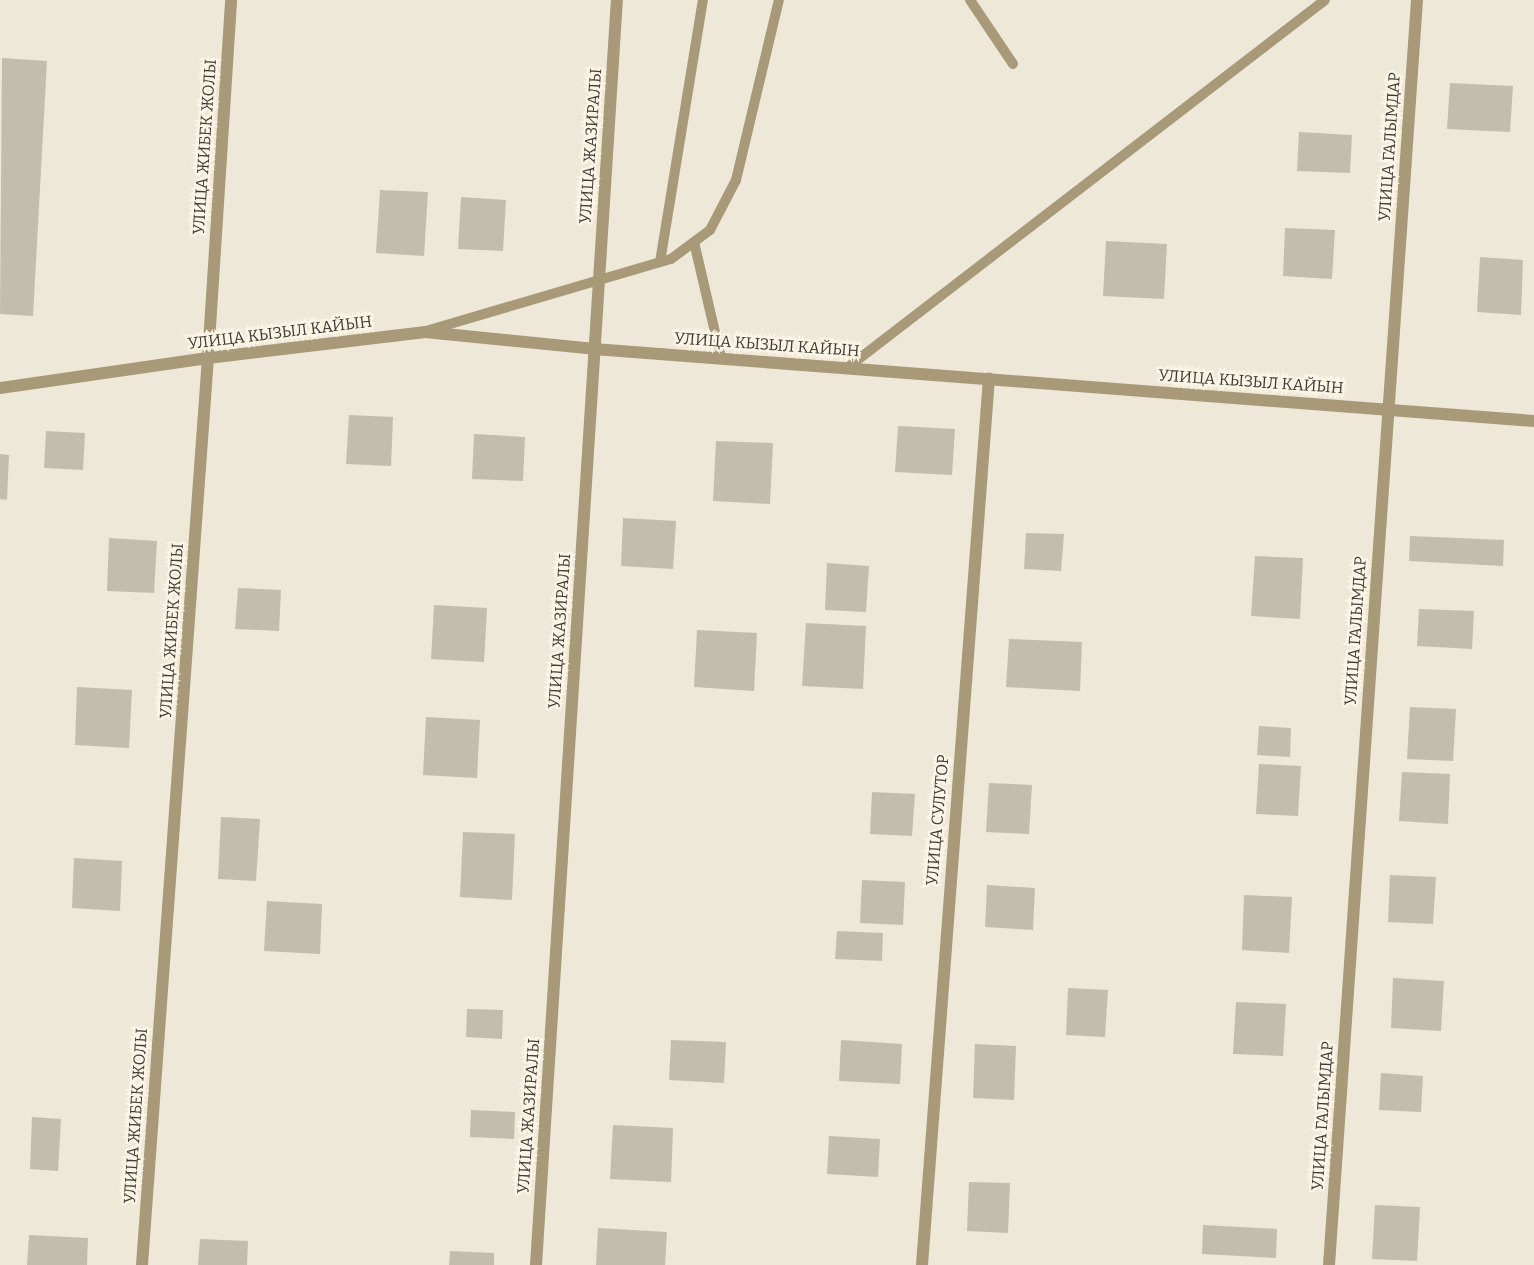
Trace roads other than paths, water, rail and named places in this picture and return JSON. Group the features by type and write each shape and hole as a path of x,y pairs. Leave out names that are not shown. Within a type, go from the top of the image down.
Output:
{"street":[{"name":"УЛИЦА ЖИБЕК ЖОЛЫ","path":"142,1265 208,358 231,0"},
{"name":"УЛИЦА ЖАЗИРАЛЫ","path":"536,1265 616,0"},
{"name":"УЛИЦА ГАЛЫМДАР","path":"1329,1265 1417,0"},
{"name":"УЛИЦА КЫЗЫЛ КАЙЫН","path":"0,388 208,358 424,332 594,349 1534,421"},
{"name":"УЛИЦА СУЛУТОР","path":"922,1265 989,379"}],"lane":[{"path":"660,262 703,0"},
{"path":"424,332 671,259 711,230 736,180 779,0"},
{"path":"970,0 1013,64"},
{"path":"847,368 1325,0"},
{"path":"694,242 722,358"}]}
